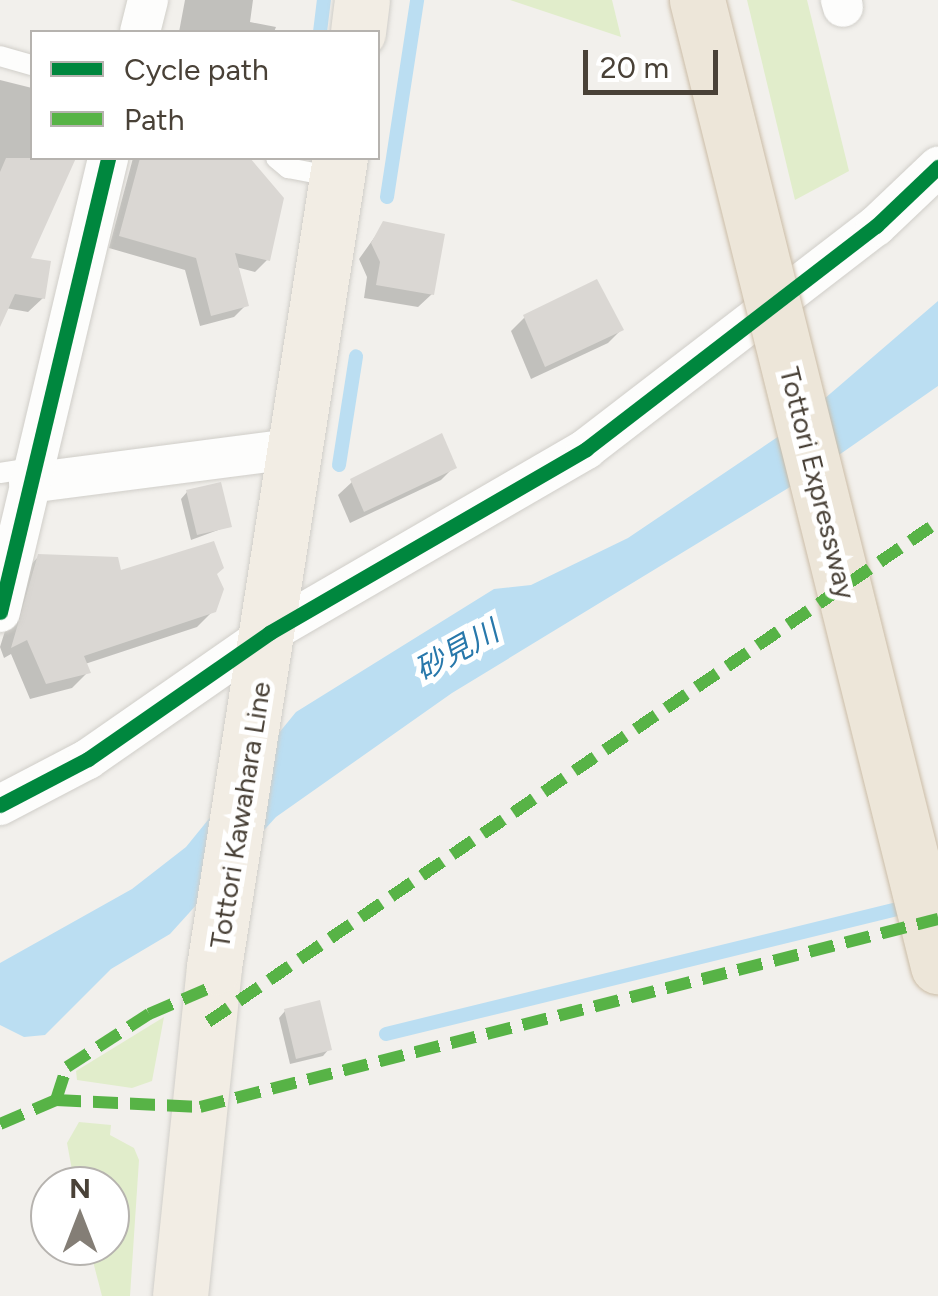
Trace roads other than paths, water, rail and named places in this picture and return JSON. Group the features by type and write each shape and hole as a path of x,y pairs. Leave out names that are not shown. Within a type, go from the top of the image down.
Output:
{"highway":[{"name":"Tottori Expressway","path":"697,0 938,966"},
{"name":"Tottori Expressway","path":"725,0 938,846"}],"main road":[{"path":"358,30 362,0"},
{"name":"Tottori Kawahara Line","path":"180,1296 214,967 270,632 339,168"}],"street":[{"path":"140,30 148,0"},
{"path":"0,612 20,475 107,160"},
{"path":"0,805 88,759 270,632 586,449 876,226 938,167"},
{"path":"20,475 298,448"}],"lane":[{"path":"0,56 30,64"},
{"path":"278,160 288,168 339,168"}],"water":[{"name":"砂見川","path":"938,301 938,386 813,473 452,693 276,817 170,934 111,969 45,1035 24,1037 0,1025 0,963 132,889 186,847 296,712 494,589 531,585 628,538 788,430"}],"waterway":[{"path":"320,30 324,0"},
{"path":"387,197 417,0"},
{"path":"339,465 356,356"},
{"path":"386,1034 910,906"}]}
